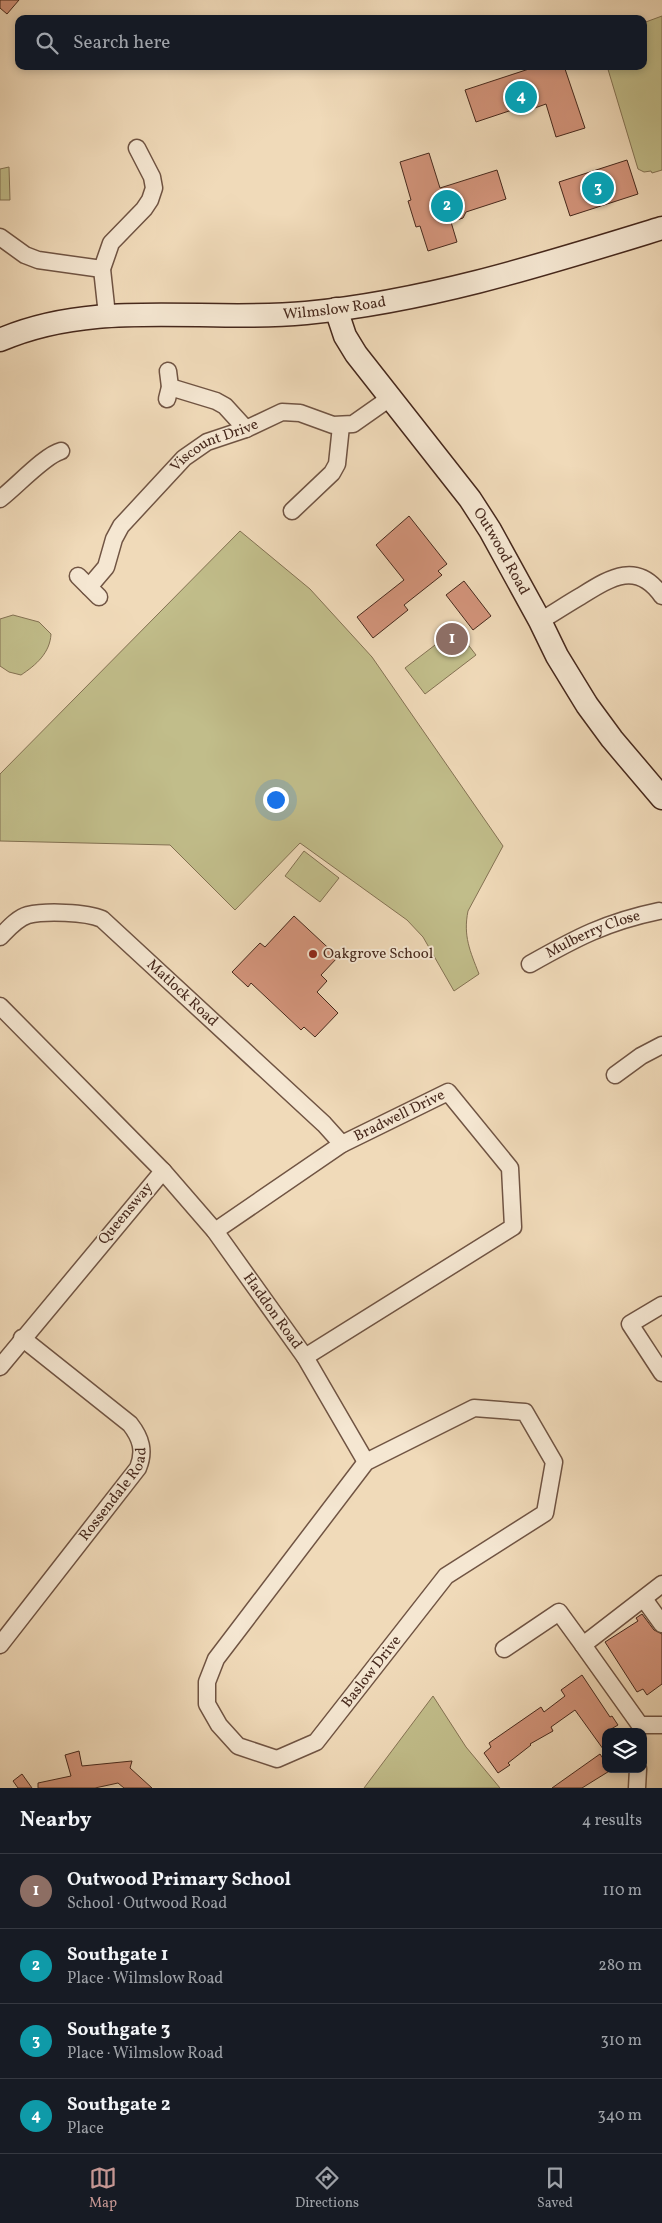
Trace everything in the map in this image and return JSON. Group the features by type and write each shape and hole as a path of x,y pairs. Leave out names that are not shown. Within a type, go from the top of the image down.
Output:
{"main road":[{"name":"Wilmslow Road","path":"0,340 29,329 50,324 107,315 264,315 305,313 404,300 456,288 662,228"},
{"name":"Outwood Road","path":"336,309 349,344 480,514 540,621 557,656 587,705 612,739 662,798"}],"street":[{"path":"107,315 102,269 111,242 144,210 154,188 152,177 137,148"},
{"path":"0,237 25,255 38,260 102,269"},
{"path":"168,386 216,401 232,413 246,429"},
{"path":"292,511 332,473 337,464 341,426 353,424 390,398"},
{"name":"Viscount Drive","path":"89,587 106,567 120,526 184,458 198,446 246,429 273,414 300,413 326,424 341,426"},
{"path":"0,499 50,455 61,452"},
{"path":"540,621 606,580 620,576 645,578 656,587 662,596"},
{"name":"Mulberry Close","path":"530,964 589,932 611,923 661,911"},
{"name":"Matlock Road","path":"0,937 26,915 90,914 102,919 324,1124 342,1144"},
{"name":"Queensway","path":"0,1006 163,1171 22,1338 0,1367"},
{"path":"615,1075 641,1056 662,1045"},
{"name":"Bradwell Drive","path":"215,1231 342,1144 448,1092 510,1168 513,1227 304,1357"},
{"name":"Haddon Road","path":"163,1171 215,1231 304,1357 366,1462"},
{"path":"662,1305 630,1324 662,1373"},
{"name":"Rossendale Road","path":"0,1646 138,1468 142,1452 136,1431 122,1417 22,1338"},
{"name":"Baslow Drive","path":"474,1408 525,1412 554,1462 544,1514 446,1576 316,1742 277,1759 238,1746 219,1725 207,1704 207,1682 216,1659 366,1462 474,1408"},
{"path":"583,1645 662,1584"},
{"path":"644,1598 662,1624"},
{"path":"504,1649 559,1612 639,1728"},
{"path":"646,1728 662,1725"},
{"path":"637,1788 638,1773"}],"shaded area":[{"path":"662,16 662,170 652,173 651,171 644,172 638,169 608,70 647,70 647,22"},
{"path":"9,167 10,200 0,200 0,169"},
{"path":"240,531 310,589 372,657 503,846 468,911 467,936 470,951 479,974 454,991 423,937 407,920 300,843 235,910 170,845 0,841 0,774"},
{"path":"13,615 39,622 51,634 45,653 32,667 21,675 9,672 0,666 0,619"},
{"path":"456,629 476,655 425,694 405,668"},
{"path":"304,851 339,878 320,902 285,876"},
{"path":"433,1696 466,1747 500,1788 364,1788"}],"building":[{"path":"0,0 19,0 7,14 0,8"},
{"path":"526,70 565,70 585,128 556,137 546,104 529,110 527,105 476,122 465,90"},
{"path":"429,153 440,188 497,170 506,199 466,212 463,218 451,222 457,242 428,251 420,226 416,227 408,201 411,200 400,162"},
{"path":"627,160 638,194 570,216 559,182"},
{"path":"409,516 447,564 438,571 442,575 404,605 408,610 373,638 357,617 404,580 376,545"},
{"path":"464,581 491,616 473,630 446,595"},
{"path":"294,916 338,957 321,975 327,981 317,992 338,1013 315,1037 304,1027 301,1030 251,983 248,987 232,972 260,943 265,947"},
{"path":"642,1614 654,1630 662,1634 662,1684 647,1695 643,1689 637,1692 605,1642 638,1621 636,1618"},
{"path":"582,1675 610,1717 612,1716 618,1725 613,1728 602,1728 602,1747 575,1710 551,1727 553,1731 530,1744 508,1763 510,1765 498,1773 484,1753 491,1747 489,1743 541,1707 544,1712 565,1696 561,1690"},
{"path":"79,1751 82,1766 132,1761 130,1768 152,1788 124,1788 118,1783 95,1788 38,1788 38,1783 71,1776 65,1755"},
{"path":"600,1754 602,1757 602,1773 606,1773 582,1788 552,1788"},
{"path":"22,1774 32,1788 18,1788 13,1781"}],"place":[{"name":"Southgate 2","path":"521,97"},
{"name":"Southgate 3","path":"598,188"},
{"name":"Southgate 1","path":"447,206"},
{"name":"Outwood Primary School","path":"452,639"},
{"name":"Oakgrove School","path":"313,954"}]}
